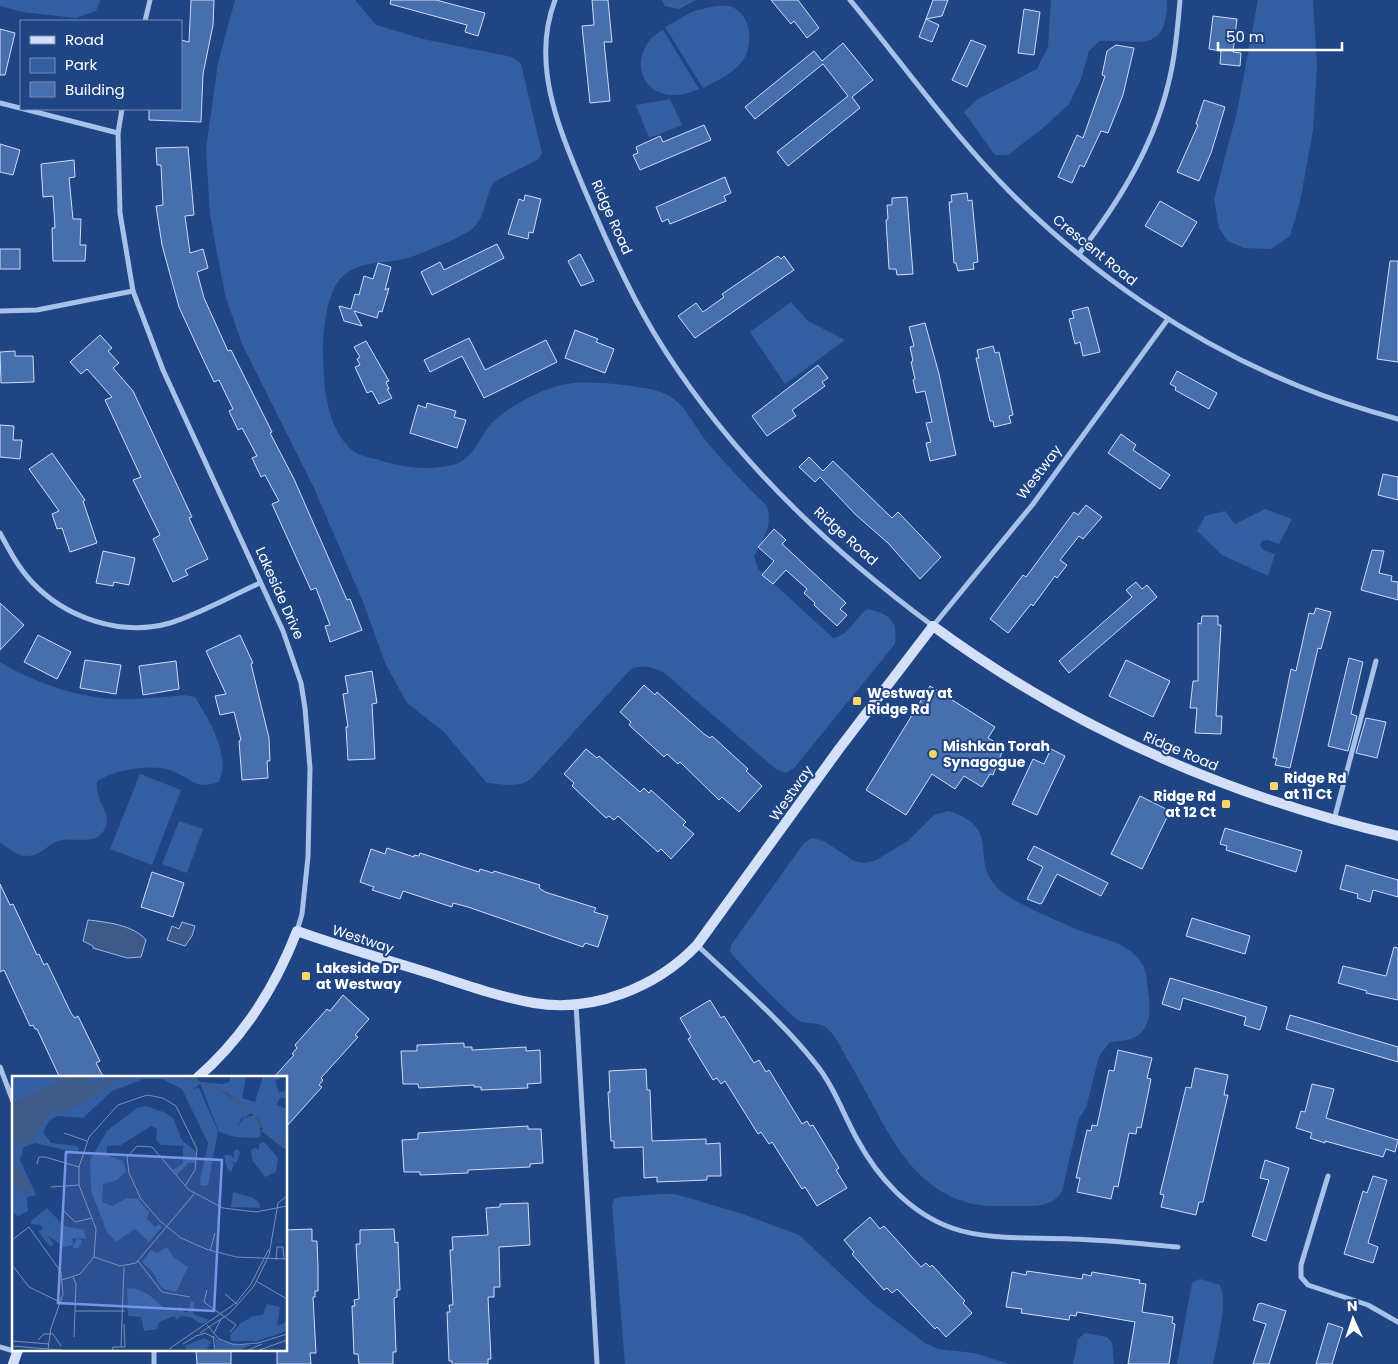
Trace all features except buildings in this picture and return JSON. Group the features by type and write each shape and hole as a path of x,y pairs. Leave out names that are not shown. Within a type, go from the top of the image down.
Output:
{"street":[{"path":"144,20 150,0"},
{"name":"Ridge Road","path":"555,0 548,22 544,53 548,82 558,125 605,237 654,334 695,393 747,458 812,525 871,577 933,626 1013,682 1114,738 1220,783 1334,820 1398,836"},
{"name":"Crescent Road","path":"850,0 991,172 1016,198 1078,254 1168,319 1247,363 1293,384 1398,420"},
{"path":"1078,254 1109,213 1132,176 1151,138 1163,105 1172,70 1180,0"},
{"path":"0,103 20,108"},
{"path":"28,110 118,133"},
{"name":"Lakeside Drive","path":"122,110 118,133 120,213 134,290 163,370 293,656 306,708 310,768 308,857 303,905 297,931 286,958 259,1008 224,1052 199,1076"},
{"path":"0,311 37,310 134,290"},
{"name":"Westway","path":"297,931 507,997 536,1003 576,1003 617,996 636,988 676,964 697,945 839,749 933,626 1038,496 1168,319"},
{"path":"0,533 12,555 31,581 47,595 82,616 108,625 141,627 172,622 260,583"},
{"path":"1334,820 1376,661"},
{"path":"697,945 816,1064 830,1085 869,1160 900,1197 926,1216 952,1228 991,1236 1178,1246"},
{"path":"576,1003 597,1364"},
{"path":"0,1067 12,1099"},
{"path":"1328,1176 1300,1265 1300,1277 1308,1285 1361,1302 1398,1322"},
{"path":"13,1364 17,1352"}],"green space":[{"path":"0,0 100,0 96,11 76,18 22,12 0,6"},
{"path":"235,0 355,0 376,25 423,39 512,57 521,64 542,153 539,159 494,182 488,194 483,212 472,229 441,245 408,258 364,265 355,268 341,278 328,304 323,338 324,383 332,420 344,442 356,453 403,466 430,468 448,466 462,461 472,452 497,418 515,405 547,389 567,384 598,383 653,390 674,399 687,413 706,441 766,505 769,519 768,525 764,538 754,556 758,569 833,638 843,634 867,609 886,616 893,623 895,629 895,644 794,768 786,773 776,769 663,672 647,667 631,669 533,777 528,781 517,784 487,783 444,732 407,703 386,665 363,602 314,488 242,344 225,295 210,215 206,149 218,63"},
{"path":"662,0 696,0 679,9 665,6"},
{"path":"1051,0 1167,0 1166,18 1162,30 1156,37 1148,41 1099,41 1089,51 1081,79 1069,104 1043,128 1008,155 995,155 964,112 978,99 1037,69 1048,47"},
{"path":"1258,0 1313,0 1317,67 1313,130 1300,202 1290,236 1271,249 1244,248 1228,241 1219,228 1214,199 1237,112"},
{"path":"715,6 730,6 745,19 749,34 748,51 745,58 736,68 723,78 703,88 665,27 694,11"},
{"path":"663,30 699,89 683,94 665,94 654,89 642,74 641,64 647,44"},
{"path":"670,99 682,125 649,138 636,105"},
{"path":"791,302 808,321 845,340 785,384 750,332"},
{"path":"1265,509 1292,519 1279,544 1268,540 1262,541 1260,545 1263,550 1275,554 1268,576 1222,555 1197,531 1205,516 1225,511 1235,524"},
{"path":"0,662 56,688 86,696 125,699 184,695 195,697 217,738 222,761 222,772 219,782 199,784 172,771 155,768 133,769 112,774 97,782 98,795 107,821 103,833 93,839 58,841 37,854 20,855 0,842"},
{"path":"140,774 181,790 152,865 110,849"},
{"path":"949,811 966,819 976,827 981,837 986,869 991,880 1002,892 1018,902 1054,919 1124,947 1137,957 1146,973 1150,1008 1145,1027 1134,1038 1110,1042 1099,1056 1086,1108 1079,1118 1062,1191 1053,1201 1042,1205 996,1206 972,1204 944,1193 925,1180 896,1145 831,1032 822,1025 799,1021 763,988 730,951 731,945 804,843 812,838 824,841 854,861 863,863 874,861 908,841 934,815"},
{"path":"179,821 203,829 187,873 162,864"},
{"path":"675,1194 743,1214 799,1235 873,1304 925,1343 938,1349 974,1353 1009,1364 625,1364 612,1205 614,1199 619,1197"},
{"path":"1200,1279 1220,1285 1222,1294 1221,1324 1213,1364 1177,1364 1191,1288 1193,1282"},
{"path":"1085,1333 1107,1337 1112,1343 1114,1364 1073,1364 1078,1339"}],"shaded area":[{"path":"88,920 119,925 141,935 146,940 141,957 127,958 93,948 93,946 83,941"},
{"path":"182,922 195,926 192,936 185,946 167,940 172,926 179,929"}],"place":[{"name":"Westway at Ridge Rd","path":"857,701"},
{"name":"Mishkan Torah Synagogue","path":"933,754"},
{"name":"Ridge Rd at 11 Ct","path":"1274,786"},
{"name":"Ridge Rd at 12 Ct","path":"1226,804"},
{"name":"Lakeside Dr at Westway","path":"306,976"}]}
